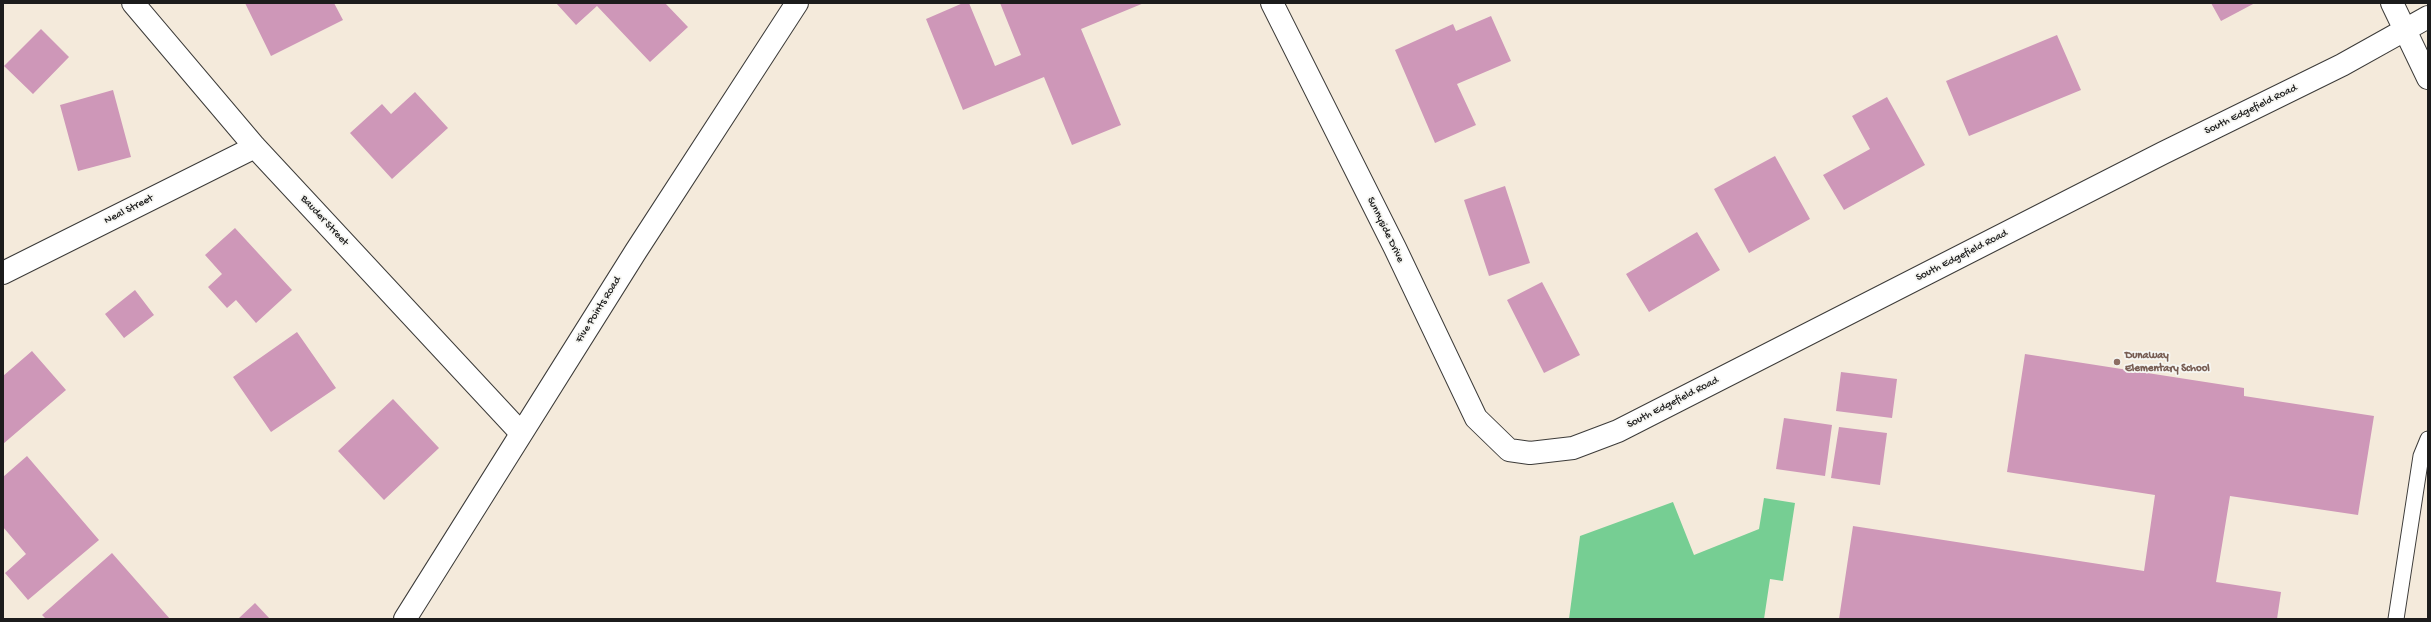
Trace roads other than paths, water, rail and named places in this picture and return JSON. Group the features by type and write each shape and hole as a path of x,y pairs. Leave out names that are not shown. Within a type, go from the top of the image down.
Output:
{"street":[{"name":"Bauder Street","path":"133,3 255,147 521,433"},
{"name":"Five Points Road","path":"405,619 521,433 797,3"},
{"name":"Sunnyside Drive","path":"1272,3 1395,248 1476,418 1509,450"},
{"path":"2392,3 2406,29 2428,78"},
{"name":"South Edgefield Road","path":"1509,450 1530,453 1573,448 1618,431 2136,166 2342,65 2428,17"},
{"name":"Neal Street","path":"3,273 255,147"}],"lane":[{"path":"2396,619 2421,456 2428,439"}],"place":[{"name":"Dunaway Elementary School","path":"2117,362"}]}
